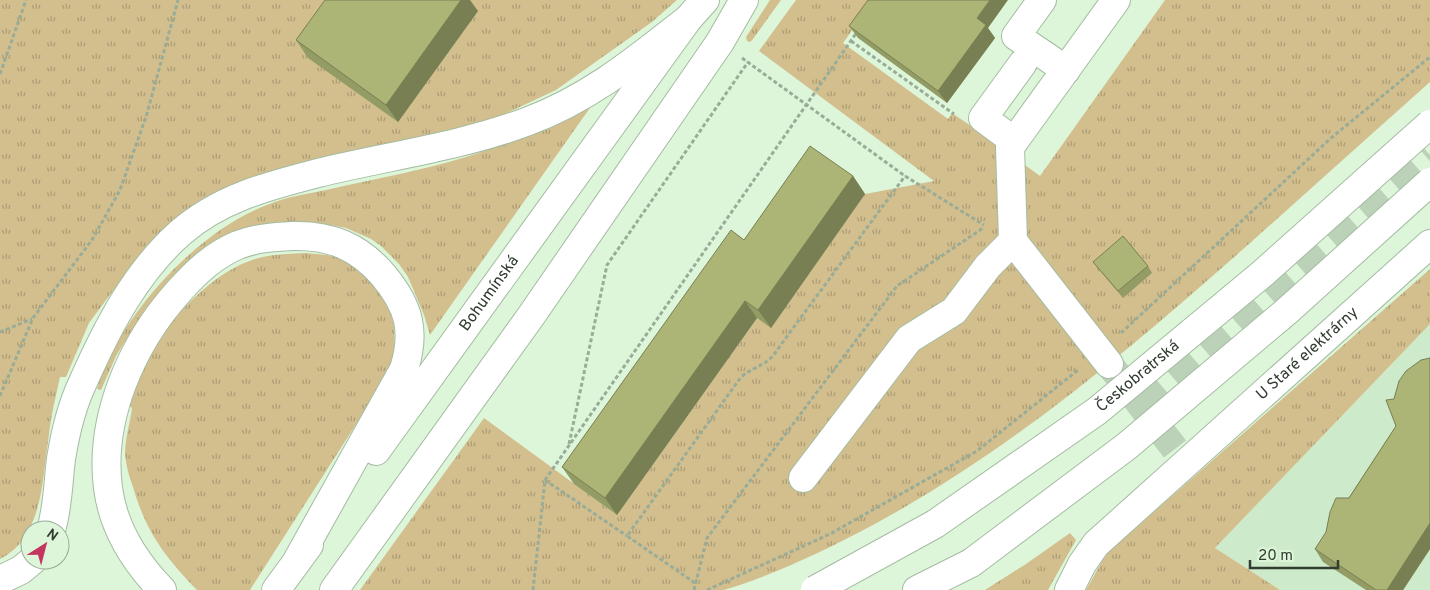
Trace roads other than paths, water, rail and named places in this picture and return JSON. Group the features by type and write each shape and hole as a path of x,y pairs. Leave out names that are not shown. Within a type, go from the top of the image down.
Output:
{"main road":[{"path":"335,589 531,316 720,42 744,0"},
{"path":"1042,0 1016,36 1066,70"},
{"path":"1105,358 1013,241 1010,147 1116,0"},
{"path":"54,520 64,443 82,384 108,329 139,279 179,234 215,208 241,195 274,184 356,164 448,145 494,133 554,111 597,88 617,74 696,10"},
{"name":"Bohumínská","path":"276,590 696,10"},
{"path":"1014,141 983,118 1023,63"},
{"name":"Českobratrská","path":"815,590 935,524 1097,411 1262,274 1430,124"},
{"path":"938,590 1127,446 1287,311 1430,182"},
{"path":"162,590 143,568 128,546 110,501 106,468 116,399 132,361 151,327 185,285 219,254 238,245 261,238 299,236 338,242 358,251 387,280 403,306 408,319 410,350 404,370 298,559"},
{"path":"803,478 909,339 954,311 988,266 1013,241"},
{"name":"U Staré elektrárny","path":"1069,590 1082,564 1096,544 1180,457 1430,244"},
{"path":"917,590 971,563"},
{"path":"0,580 20,570"}],"tunnel":[{"path":"1142,406 1430,155"},
{"path":"1109,364 1175,449"}]}
